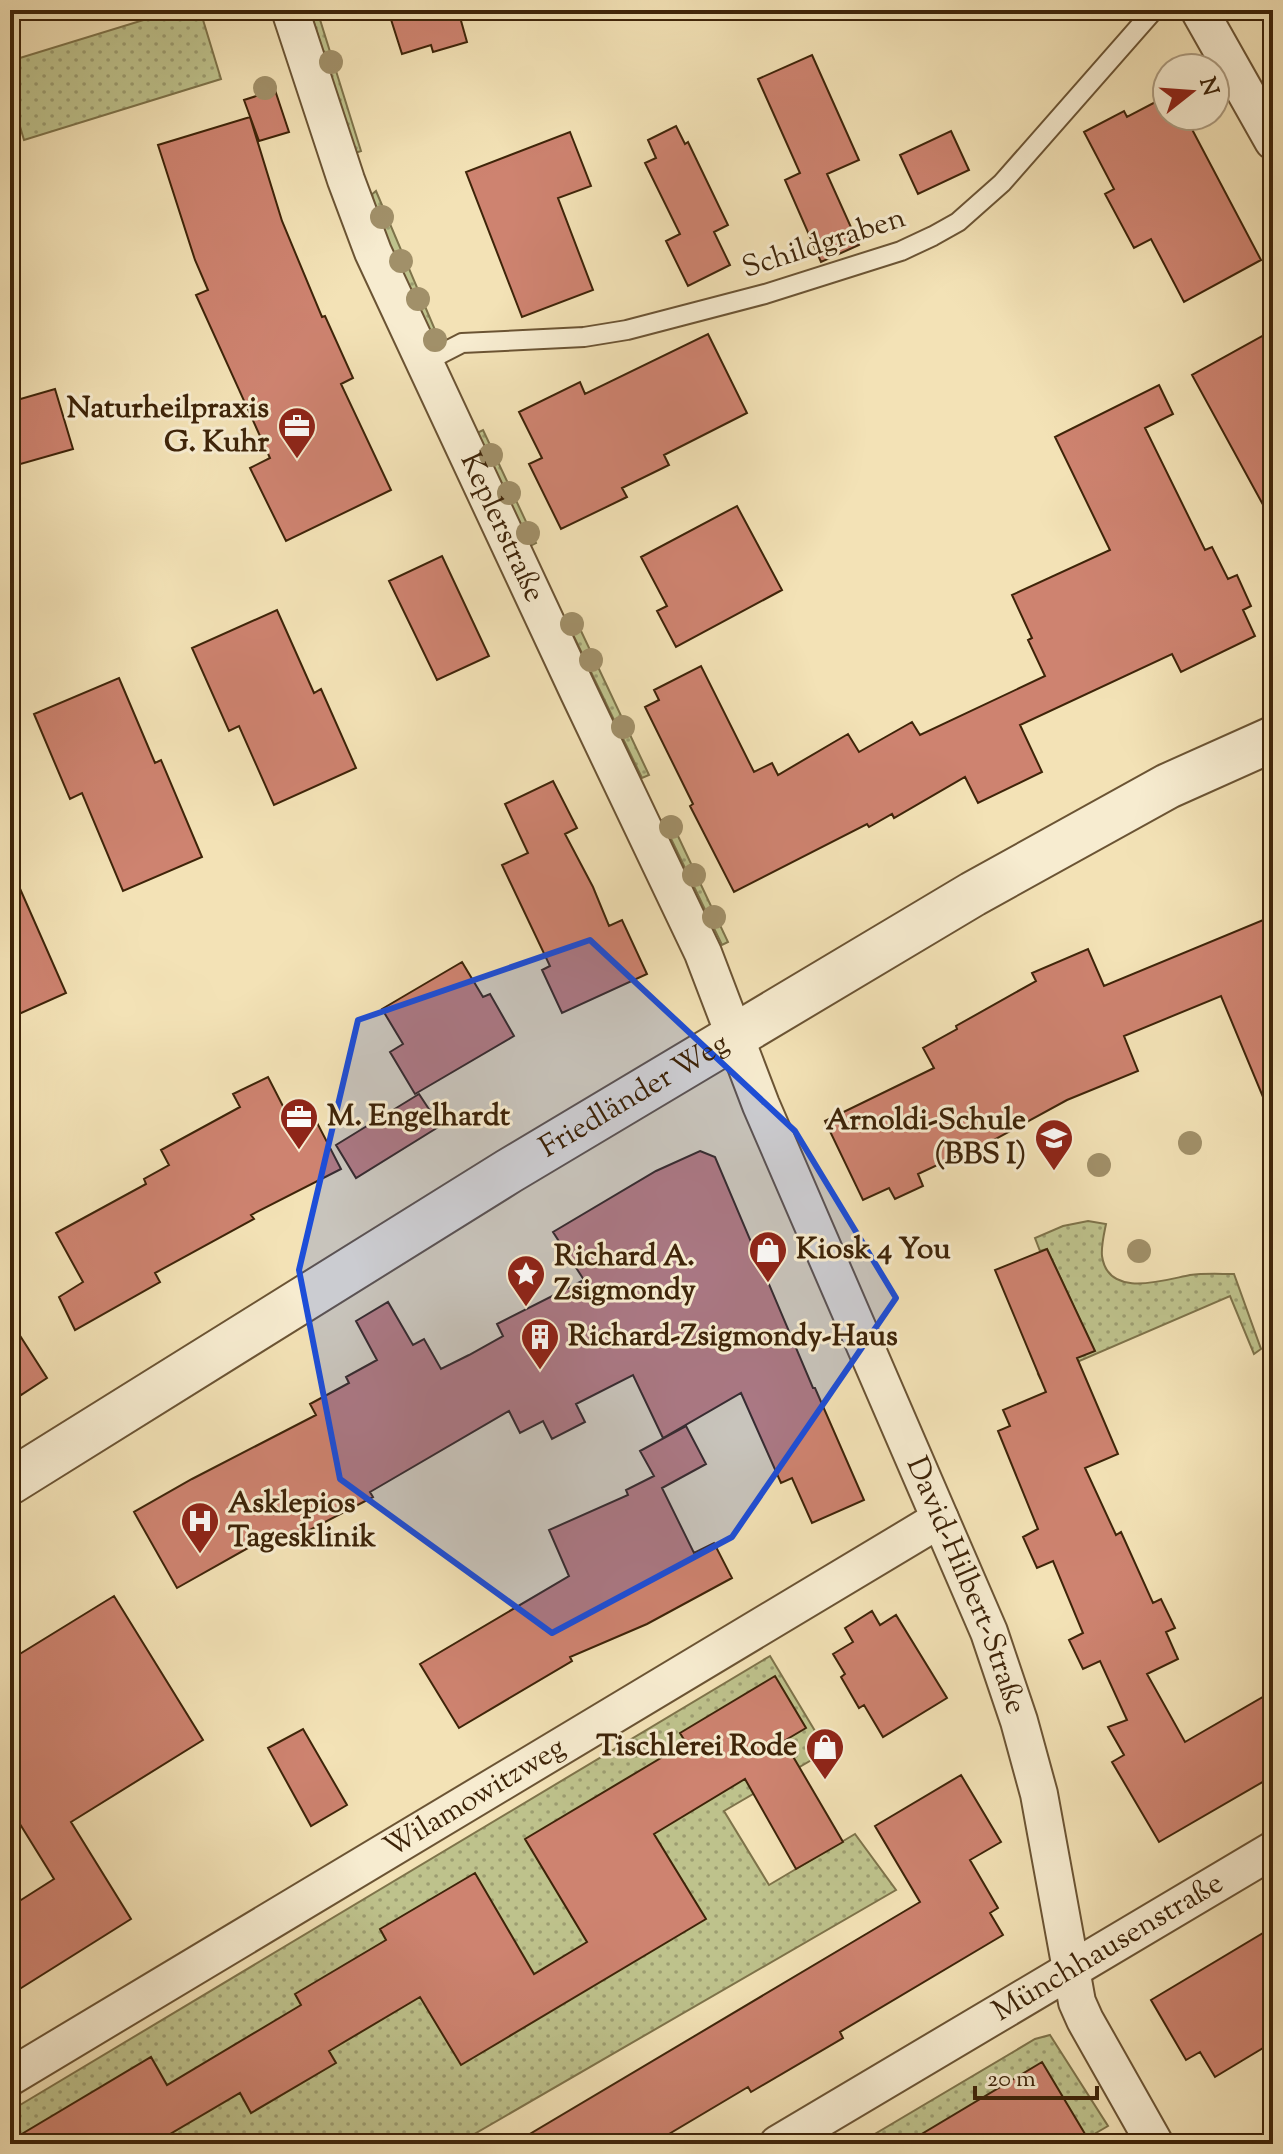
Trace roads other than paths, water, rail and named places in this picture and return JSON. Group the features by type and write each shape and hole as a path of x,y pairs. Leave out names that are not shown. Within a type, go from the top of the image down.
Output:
{"street":[{"name":"Keplerstraße","path":"290,10 367,237 423,363 703,953 734,1036"},
{"path":"1199,10 1273,141"},
{"name":"Friedländer Weg","path":"10,1482 509,1171 973,894 1168,786 1273,739"},
{"name":"David-Hilbert-Straße","path":"734,1036 989,1632 1019,1721 1046,1823 1077,2002 1155,2144"},
{"name":"Wilamowitzweg","path":"10,2077 940,1519"},
{"name":"Münchhausenstraße","path":"778,2144 1273,1850"}],"lane":[{"name":"Schildgraben","path":"423,363 462,343 584,337 627,330 765,294 901,251 933,236 958,222 1002,183 1154,10"}],"place":[{"name":"Naturheilpraxis G. Kuhr","path":"297,460"},
{"name":"M. Engelhardt","path":"299,1151"},
{"name":"Arnoldi-Schule (BBS I)","path":"1054,1172"},
{"name":"Kiosk 4 You","path":"768,1284"},
{"name":"Richard A. Zsigmondy","path":"526,1308"},
{"name":"Richard-Zsigmondy-Haus","path":"540,1371"},
{"name":"Asklepios Tagesklinik","path":"200,1555"},
{"name":"Tischlerei Rode","path":"825,1781"}]}
